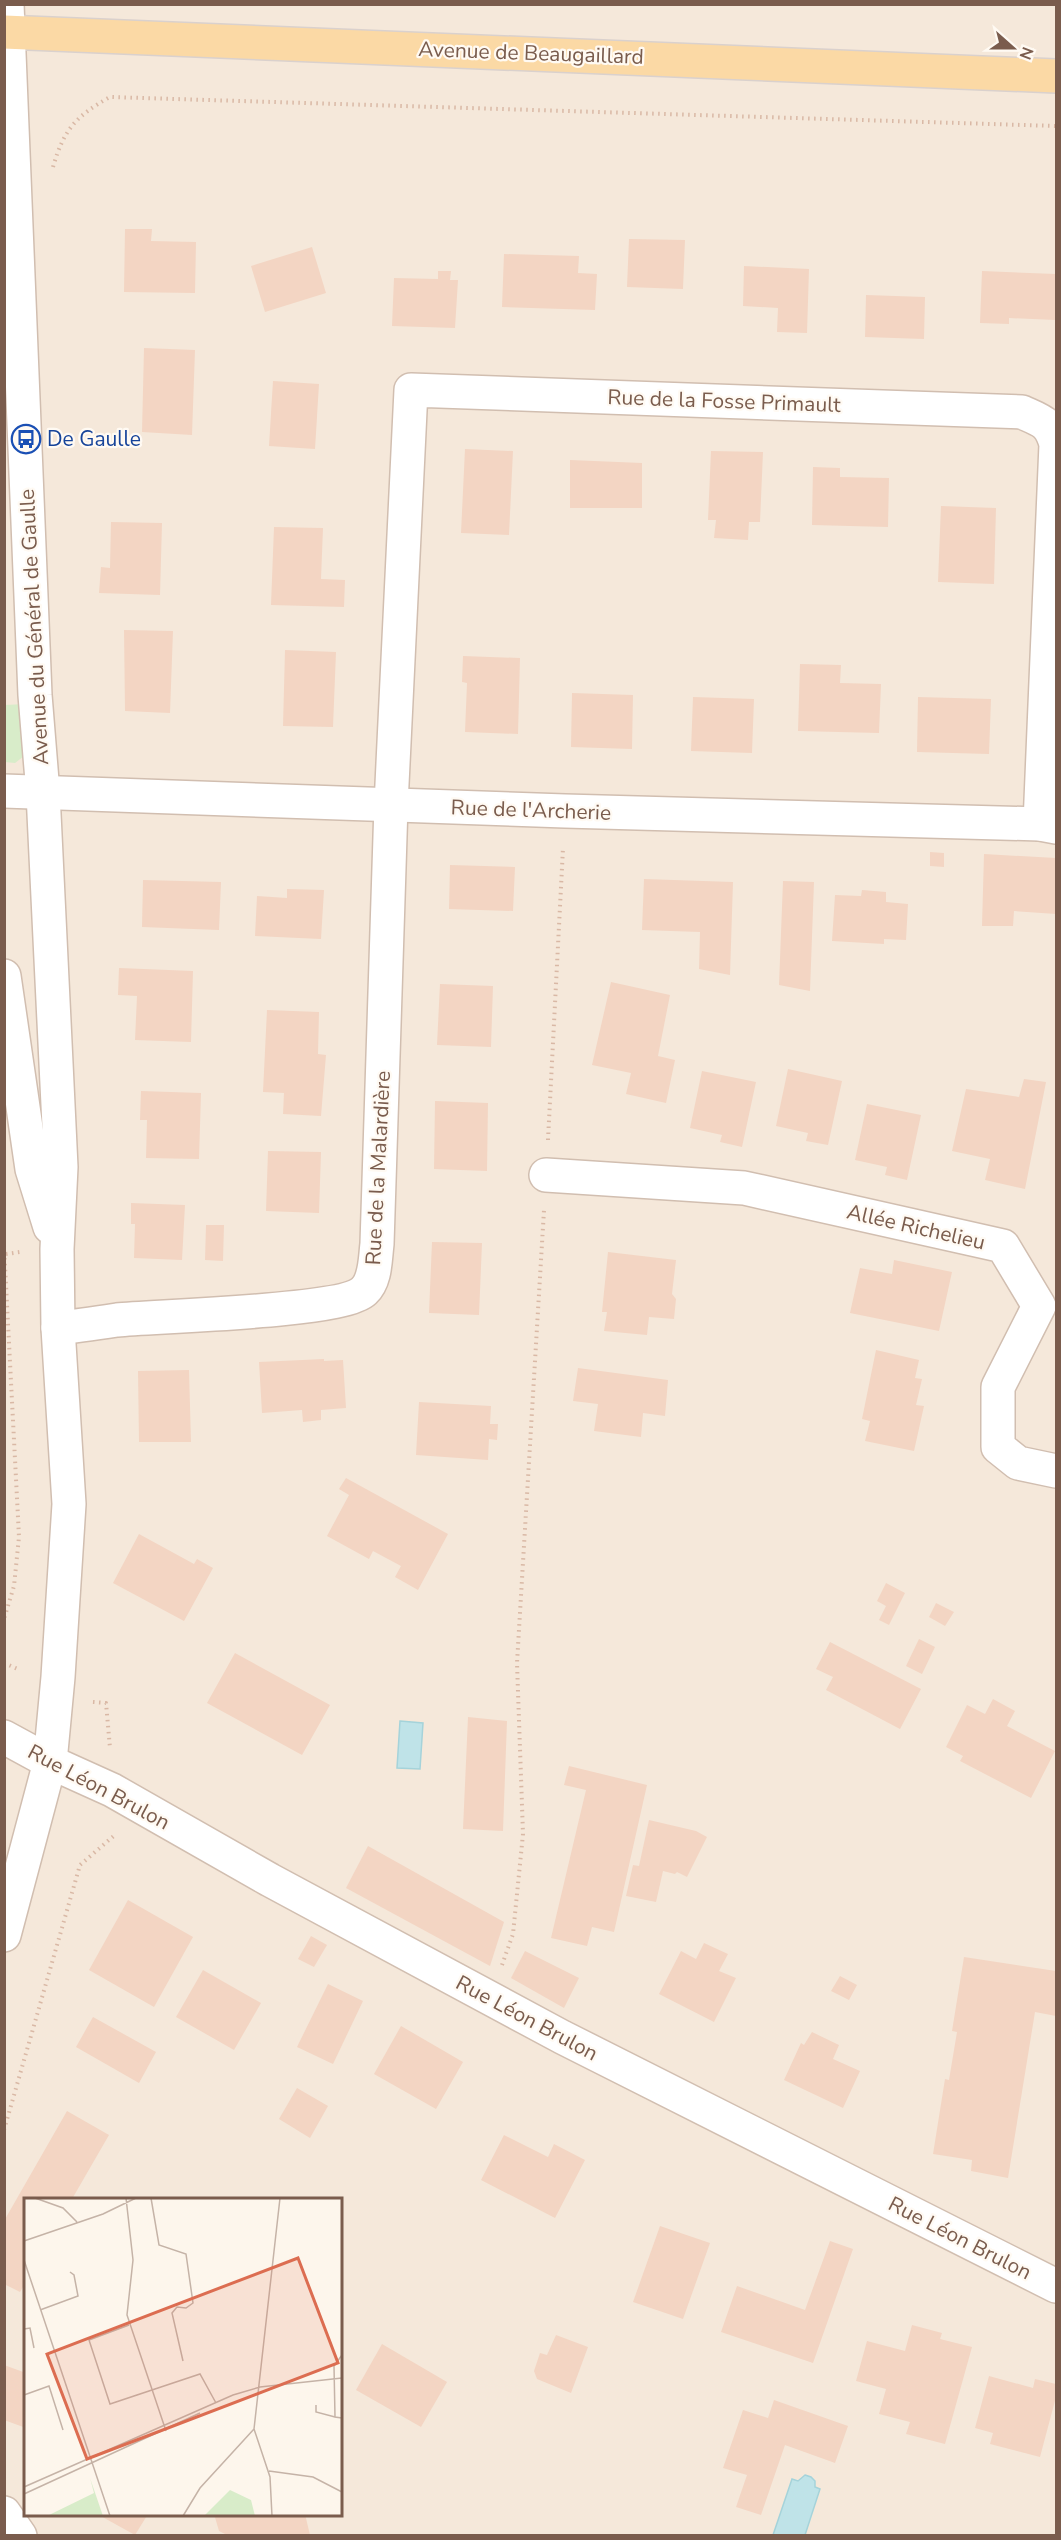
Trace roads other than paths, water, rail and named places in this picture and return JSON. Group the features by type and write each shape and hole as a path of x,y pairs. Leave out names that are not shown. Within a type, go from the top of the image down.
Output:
{"main road":[{"name":"Avenue de Beaugaillard","path":"6,23 1056,76"}],"street":[{"name":"Avenue du Général de Gaulle","path":"4,1935 50,1762 69,1504 58,1328 57,1249 61,1167 43,793 34,695 26,439 6,23"},
{"name":"Rue de la Fosse Primault","path":"391,805 411,390 1022,412 1046,423 1053,431 1056,444 1048,825"},
{"name":"Rue de l'Archerie","path":"4,791 1048,825"},
{"name":"Rue de la Malardière","path":"58,1328 116,1320 316,1305 351,1298 364,1292 372,1279 377,1244 391,805"},
{"name":"Avenue du Général de Gaulle","path":"4,976 32,1169 57,1249"},
{"name":"Allée Richelieu","path":"546,1175 744,1188 1003,1246 1040,1306 998,1387 998,1447 1018,1463 1056,1471"},
{"name":"Rue Léon Brulon","path":"4,1737 112,1791 270,1880 562,2037 1056,2286"},
{"path":"4,2513 20,2535"}],"water":[{"path":"400,1721 423,1723 420,1769 397,1768"},
{"path":"805,2475 811,2477 815,2481 815,2487 820,2489 805,2535 773,2535 792,2479 798,2481"}],"place":[{"name":"De Gaulle","path":"26,439"}]}
